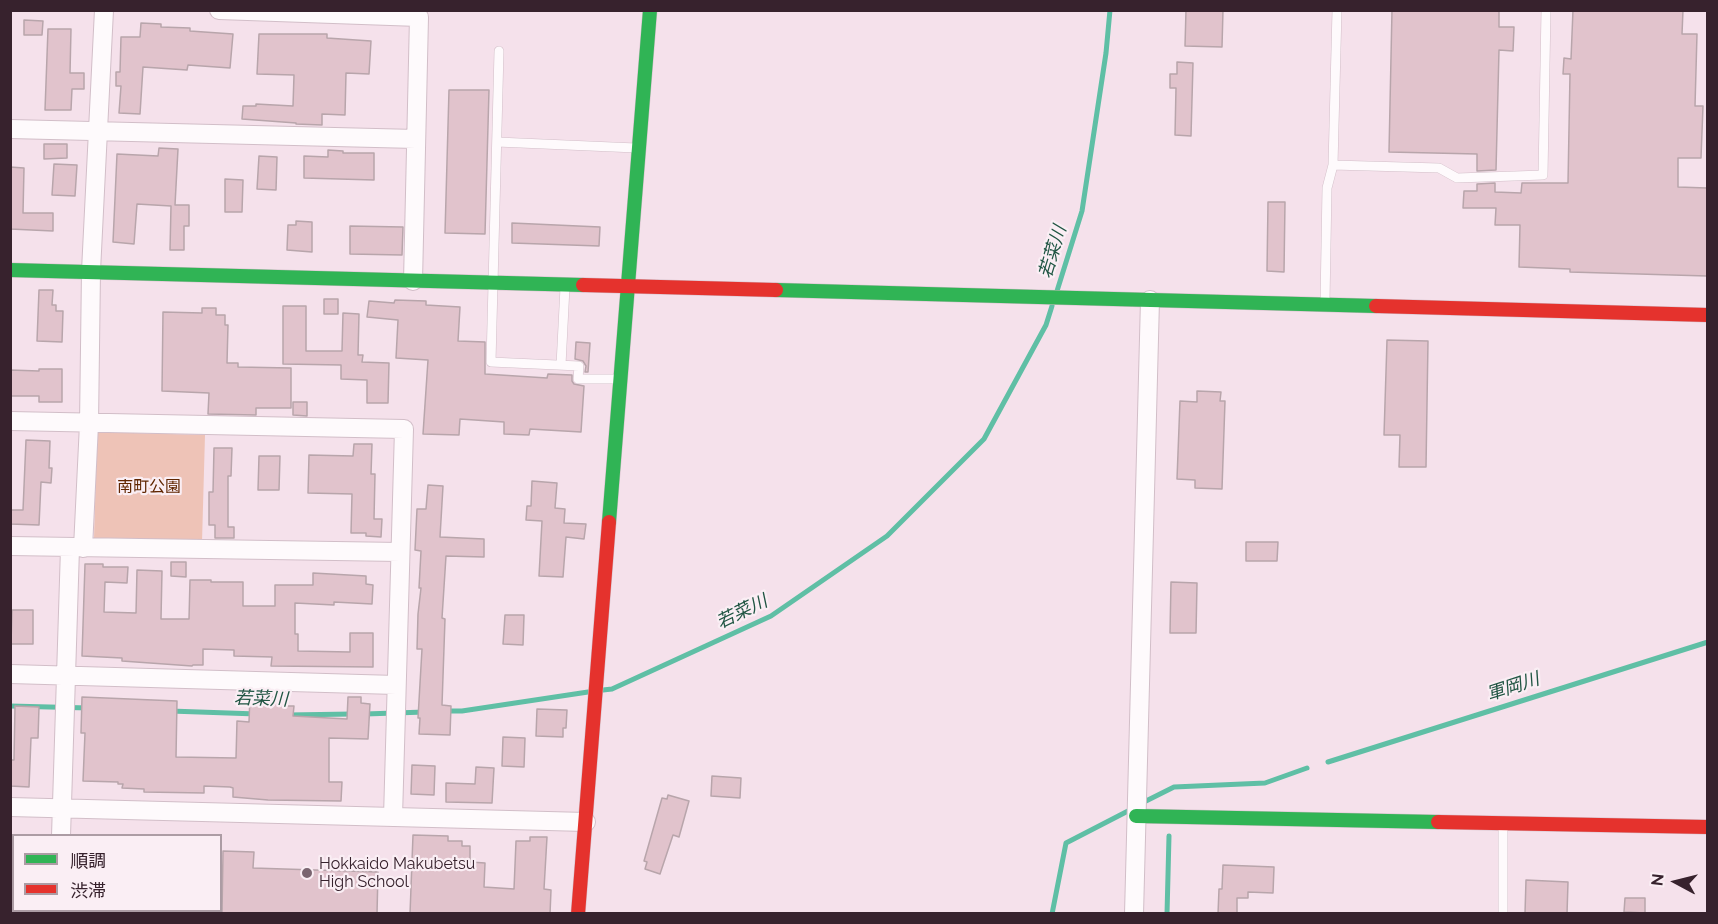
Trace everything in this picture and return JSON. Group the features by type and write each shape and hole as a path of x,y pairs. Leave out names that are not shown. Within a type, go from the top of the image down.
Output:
{"street":[{"path":"61,834 65,675 89,424 91,271 104,10"},
{"path":"219,10 419,17 413,281"},
{"path":"578,914 650,10"},
{"path":"10,129 416,139"},
{"path":"10,270 1707,315"},
{"path":"1134,914 1150,300"},
{"path":"10,421 404,429 393,817"},
{"path":"10,546 400,552"},
{"path":"10,674 396,685"},
{"path":"10,807 586,822"},
{"path":"1136,816 1707,827"}],"lane":[{"path":"1325,305 1327,188 1333,165 1337,10"},
{"path":"1333,165 1439,168 1457,178 1543,175 1546,10"},
{"path":"499,51 491,362 579,366 578,379 621,379"},
{"path":"497,142 639,148"},
{"path":"561,365 565,284"},
{"path":"1503,823 1503,914"}],"green space":[{"name":"南町公園","path":"97,432 205,435 202,542 94,539"}],"building":[{"path":"1186,10 1223,10 1222,47 1185,46"},
{"path":"1392,10 1499,10 1499,27 1514,27 1513,51 1499,50 1496,170 1477,171 1477,154 1389,152"},
{"path":"1573,10 1683,10 1682,34 1697,34 1695,106 1703,106 1701,158 1678,158 1678,187 1707,188 1707,276 1570,272 1570,269 1519,267 1520,225 1495,225 1496,208 1463,208 1464,191 1477,191 1477,184 1495,183 1495,192 1521,193 1522,183 1568,183 1570,74 1563,74 1564,58 1571,59"},
{"path":"24,20 43,21 42,35 24,35"},
{"path":"141,23 161,24 161,27 190,28 190,31 233,34 230,68 188,65 187,70 143,67 140,114 119,113 121,86 116,86 116,72 120,72 121,37 140,37"},
{"path":"48,29 71,29 70,73 84,73 84,89 72,89 71,110 45,110"},
{"path":"259,34 327,34 327,38 371,41 369,74 346,73 345,115 322,114 322,125 242,119 243,106 256,106 256,104 293,106 294,75 257,74"},
{"path":"1177,62 1193,63 1191,136 1175,135 1176,88 1170,88 1170,74 1177,74"},
{"path":"449,90 489,90 485,234 445,233"},
{"path":"44,144 67,144 67,158 44,159"},
{"path":"159,148 178,149 175,205 189,205 189,226 184,226 184,250 170,250 171,206 137,204 134,244 113,242 117,154 158,156"},
{"path":"328,150 343,151 343,153 374,153 374,180 304,178 304,156 328,157"},
{"path":"259,156 277,157 276,190 257,189"},
{"path":"54,164 77,165 75,196 52,195"},
{"path":"10,167 24,168 23,213 53,213 53,231 10,229"},
{"path":"225,179 243,180 242,212 225,212"},
{"path":"1268,202 1285,202 1284,272 1267,271"},
{"path":"296,221 312,222 312,252 287,250 288,225 296,225"},
{"path":"512,223 600,227 599,246 512,243"},
{"path":"350,226 403,227 402,255 350,254"},
{"path":"39,290 53,290 52,305 56,305 56,311 63,311 62,342 37,341"},
{"path":"324,299 338,299 338,314 324,314"},
{"path":"395,300 426,301 426,305 460,307 458,341 485,342 485,374 547,378 548,374 572,375 574,384 584,386 581,432 530,429 529,435 504,434 504,422 460,419 459,435 423,434 428,360 396,358 398,320 367,317 369,301 394,303"},
{"path":"283,306 306,306 306,351 342,351 343,313 359,314 358,355 363,355 362,362 389,363 388,403 367,403 367,380 341,379 341,365 283,364"},
{"path":"202,308 216,308 216,315 225,315 225,325 228,325 227,363 238,363 238,367 291,368 291,408 256,408 256,415 208,414 209,393 162,391 163,312 202,313"},
{"path":"1387,340 1428,341 1426,467 1399,467 1400,435 1384,435"},
{"path":"576,342 590,343 588,372 585,372 586,366 583,361 575,359"},
{"path":"39,369 62,369 62,402 39,402 39,396 10,396 10,370 39,371"},
{"path":"1197,391 1221,392 1220,401 1225,401 1222,489 1195,488 1195,480 1177,479 1180,401 1197,402"},
{"path":"293,402 307,402 307,416 293,415"},
{"path":"26,440 50,441 51,483 41,482 39,525 10,524 10,510 23,510"},
{"path":"354,444 372,444 371,474 375,474 374,519 382,519 381,537 366,536 366,533 351,533 352,494 308,493 309,455 353,456"},
{"path":"214,448 232,448 231,476 228,476 228,527 234,527 234,538 215,538 215,525 209,525 209,492 213,492"},
{"path":"259,456 280,456 279,490 258,490"},
{"path":"532,481 557,483 555,508 565,509 564,523 586,524 584,539 566,537 563,577 539,576 542,521 526,520 527,506 531,506"},
{"path":"428,485 443,486 440,537 484,539 484,557 446,556 442,618 445,619 442,705 451,706 450,735 419,734 422,649 417,649 421,551 415,550 417,509 426,509"},
{"path":"1246,542 1278,542 1277,561 1246,561"},
{"path":"171,562 186,562 186,577 171,576"},
{"path":"85,564 128,567 127,583 105,582 104,612 136,613 137,570 162,571 161,619 189,619 190,580 243,582 243,606 275,606 275,585 313,585 313,573 366,576 366,584 373,585 372,604 295,603 295,634 298,634 298,651 350,652 350,633 373,633 373,667 271,666 272,657 234,656 234,650 203,649 203,665 192,666 82,656"},
{"path":"1171,582 1197,583 1196,633 1170,633"},
{"path":"12,610 33,610 33,644 11,644"},
{"path":"505,615 524,615 523,645 503,644"},
{"path":"250,696 283,697 283,706 294,706 293,716 347,719 348,697 361,697 361,703 370,704 368,739 329,738 329,782 342,782 341,801 233,797 233,788 230,787 204,786 204,793 144,792 144,789 122,788 123,784 118,784 118,782 83,781 85,733 81,733 82,697 177,701 176,757 236,758 237,721 249,722"},
{"path":"15,706 39,707 38,738 31,738 29,787 10,786 10,760 14,760"},
{"path":"537,709 567,710 563,737 536,736"},
{"path":"503,737 525,738 524,767 502,766"},
{"path":"412,765 435,766 434,795 411,794"},
{"path":"476,767 494,768 492,803 446,802 446,783 475,784"},
{"path":"712,776 741,778 740,798 711,796"},
{"path":"668,795 689,801 679,837 673,835 660,874 645,869 647,862 644,861 662,798 667,799"},
{"path":"413,835 448,836 448,841 462,841 462,846 470,846 470,862 485,863 484,887 514,889 516,841 530,841 530,837 547,837 544,889 551,890 550,914 410,914"},
{"path":"223,851 254,852 253,868 378,872 377,914 222,914"},
{"path":"1223,865 1274,867 1273,893 1248,892 1248,898 1237,898 1237,914 1218,914"},
{"path":"1526,880 1568,882 1567,914 1525,913"},
{"path":"1625,898 1645,898 1645,913 1624,912"}],"waterway":[{"name":"若菜川","path":"1057,291 1082,211 1106,53 1110,10"},
{"name":"若菜川","path":"603,690 612,689 771,616 887,536 984,439 1046,325 1052,306"},
{"name":"軍岡川","path":"1328,762 1708,642"},
{"name":"若菜川","path":"446,711 462,711 588,692"},
{"name":"若菜川","path":"10,706 89,708"},
{"name":"若菜川","path":"170,711 257,714"},
{"name":"若菜川","path":"365,714 425,712"},
{"name":"若菜川","path":"287,715 353,714"},
{"name":"軍岡川","path":"1142,803 1174,787 1265,783 1307,768"},
{"name":"軍岡川","path":"1052,914 1066,843 1128,811"},
{"path":"1167,914 1169,836"}],"traffic: fast":[{"path":"609,522 650,10"},
{"path":"10,270 583,285"},
{"path":"776,290 1376,306"},
{"path":"1136,816 1438,822"}],"traffic: jam":[{"path":"583,285 776,290"},
{"path":"1376,306 1708,315"},
{"path":"578,914 609,522"},
{"path":"1438,822 1708,827"}],"place":[{"name":"Hokkaido Makubetsu High School","path":"307,873"}]}
